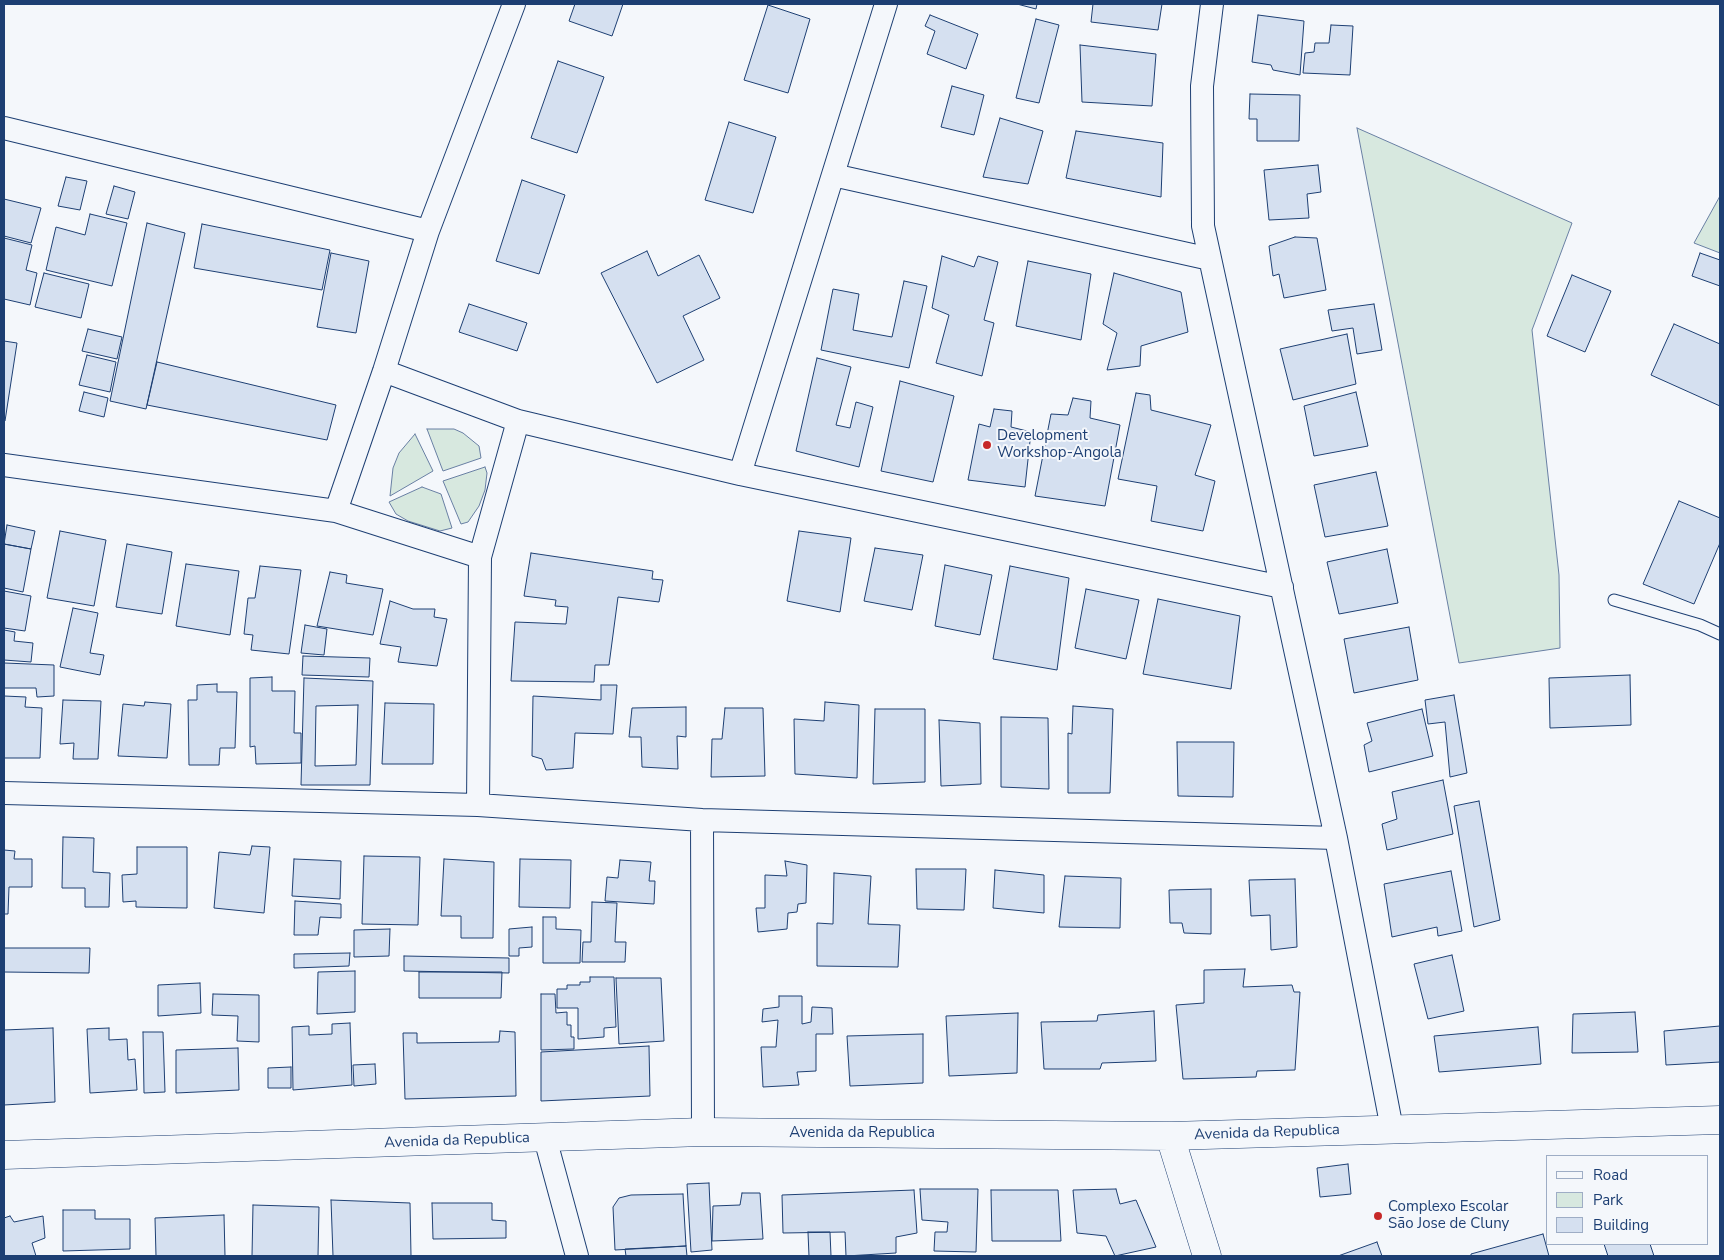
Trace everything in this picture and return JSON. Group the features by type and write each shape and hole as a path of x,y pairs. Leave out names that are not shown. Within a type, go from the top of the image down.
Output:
{"street":[{"path":"336,511 384,371 428,231 514,4"},
{"path":"740,474 886,4"},
{"path":"1212,4 1202,86 1203,226 1336,838 1392,1128"},
{"path":"4,128 428,231"},
{"path":"833,175 1210,259"},
{"path":"384,371 518,421 740,474 1282,587"},
{"path":"478,806 480,557 518,421"},
{"path":"4,465 336,511 480,557"},
{"path":"4,793 478,806 702,820 1336,838"},
{"path":"702,820 703,1132"},
{"name":"Avenida da Republica","path":"4,1155 703,1132 1170,1136 1392,1128 1720,1120"},
{"path":"1170,1136 1207,1256"},
{"path":"545,1138 577,1256"}],"lane":[{"path":"1614,600 1700,625 1720,634"}],"green space":[{"path":"1357,128 1572,223 1532,330 1559,575 1560,648 1459,663"},
{"path":"1720,196 1720,253 1694,243"},
{"path":"427,429 454,429 463,433 479,446 481,458 443,471"},
{"path":"415,434 433,471 390,496 393,468 399,453"},
{"path":"485,467 487,473 485,490 479,506 468,522 461,524 443,481"},
{"path":"422,487 441,494 452,528 440,531 408,521 396,514 389,502"}],"building":[{"path":"575,4 623,4 612,36 569,21"},
{"path":"1017,4 1037,4 1036,9"},
{"path":"1093,4 1162,4 1158,30 1091,22"},
{"path":"768,5 810,19 788,93 744,80"},
{"path":"930,15 978,34 966,69 927,54 935,31 925,26"},
{"path":"1258,15 1304,21 1300,75 1273,70 1271,65 1252,62"},
{"path":"1036,19 1059,25 1039,103 1016,98"},
{"path":"1331,25 1353,26 1350,75 1303,73 1305,53 1314,52 1315,43 1329,43"},
{"path":"1080,45 1156,54 1152,106 1082,102"},
{"path":"558,61 604,77 577,153 531,138"},
{"path":"952,86 984,95 974,135 941,127"},
{"path":"1250,94 1300,95 1299,141 1257,141 1257,119 1249,119"},
{"path":"1000,118 1043,131 1028,184 983,177"},
{"path":"729,122 776,137 753,213 705,200"},
{"path":"1076,131 1163,143 1161,197 1066,178"},
{"path":"1318,165 1321,192 1307,194 1309,218 1269,220 1264,170"},
{"path":"66,177 87,181 80,210 58,206"},
{"path":"522,180 565,195 539,274 496,261"},
{"path":"114,186 135,192 128,219 106,214"},
{"path":"4,199 41,208 31,243 4,236"},
{"path":"90,214 127,223 112,286 46,270 56,227 85,235"},
{"path":"147,223 185,233 146,409 110,401"},
{"path":"202,224 330,250 322,290 194,268"},
{"path":"1295,237 1317,238 1326,290 1284,298 1279,274 1273,276 1269,246"},
{"path":"4,238 32,245 26,270 37,273 30,305 4,299"},
{"path":"647,251 658,276 699,255 720,298 683,316 704,360 657,383 601,273"},
{"path":"331,253 369,261 356,333 317,327"},
{"path":"1700,253 1720,260 1720,286 1692,276"},
{"path":"942,256 974,267 978,256 998,262 984,320 994,323 982,376 936,363 949,315 932,308"},
{"path":"1028,261 1091,274 1081,340 1016,326"},
{"path":"44,273 89,284 81,318 35,307"},
{"path":"1114,273 1181,292 1188,332 1141,346 1140,366 1107,370 1117,333 1103,324"},
{"path":"1572,275 1611,291 1585,352 1547,336"},
{"path":"904,281 927,286 909,368 821,350 833,289 859,294 853,330 892,337"},
{"path":"469,304 527,323 517,351 459,332"},
{"path":"1374,304 1382,350 1357,354 1353,328 1332,331 1328,310"},
{"path":"1674,324 1720,344 1720,406 1651,375"},
{"path":"88,329 122,337 117,359 82,351"},
{"path":"1347,334 1356,384 1293,400 1280,349"},
{"path":"4,341 17,343 5,421 4,421"},
{"path":"87,355 116,362 110,392 79,385"},
{"path":"817,358 851,367 836,425 850,428 856,402 873,407 859,467 796,451"},
{"path":"157,362 336,405 327,440 147,405"},
{"path":"900,381 954,396 933,482 881,471"},
{"path":"84,392 108,398 104,417 79,411"},
{"path":"1356,392 1368,446 1314,456 1304,406"},
{"path":"1136,393 1150,395 1151,410 1211,425 1195,475 1215,481 1203,531 1151,521 1157,486 1118,479"},
{"path":"1073,398 1091,401 1090,418 1120,425 1105,506 1035,496 1051,414 1068,415"},
{"path":"994,409 1012,411 1011,427 1031,432 1025,487 968,480 979,424 990,427"},
{"path":"1376,472 1388,526 1325,537 1314,485"},
{"path":"1679,501 1720,518 1720,543 1694,604 1643,584"},
{"path":"7,525 35,531 31,549 4,544"},
{"path":"60,531 106,540 94,606 47,598"},
{"path":"799,531 851,538 840,612 787,601"},
{"path":"4,544 31,549 23,592 4,588"},
{"path":"127,544 172,552 162,614 116,607"},
{"path":"875,548 923,555 912,610 864,601"},
{"path":"1387,549 1398,603 1339,614 1327,562"},
{"path":"531,553 653,571 652,579 663,580 659,602 618,597 609,665 595,665 594,682 511,681 515,622 566,624 568,607 555,606 556,600 524,596"},
{"path":"186,564 239,571 230,635 176,626"},
{"path":"945,565 992,575 980,635 935,626"},
{"path":"260,566 301,570 289,654 251,650 253,635 244,634 248,598 255,598"},
{"path":"1010,566 1069,578 1057,670 993,659"},
{"path":"330,572 347,575 346,583 383,589 373,635 317,626"},
{"path":"1086,589 1139,600 1126,659 1075,648"},
{"path":"4,591 31,596 25,631 4,628"},
{"path":"1158,599 1240,616 1231,689 1143,674"},
{"path":"390,601 413,609 435,609 434,617 447,619 437,666 398,662 401,647 380,644"},
{"path":"73,608 98,613 90,653 104,655 100,675 60,667"},
{"path":"305,625 327,629 324,655 301,653"},
{"path":"1409,627 1418,680 1354,693 1344,639"},
{"path":"4,630 15,632 14,641 33,643 31,662 4,660"},
{"path":"303,656 370,658 369,677 302,675"},
{"path":"4,663 54,665 54,696 37,697 36,688 4,688"},
{"path":"1630,675 1631,725 1550,728 1549,678"},
{"path":"272,677 272,691 295,691 294,733 301,733 301,763 256,764 255,746 250,747 250,678"},
{"path":"304,678 373,681 370,785 301,785"},
{"path":"217,684 217,692 237,692 235,748 220,748 219,765 189,765 188,700 197,700 197,685"},
{"path":"601,685 617,685 613,734 575,733 573,768 546,770 542,759 532,756 533,696 601,700"},
{"path":"1454,695 1467,773 1450,777 1445,722 1428,724 1425,700"},
{"path":"4,696 26,697 25,707 42,708 40,758 4,758"},
{"path":"63,700 101,701 98,759 73,759 74,743 60,744"},
{"path":"145,702 171,704 167,758 118,756 123,704 144,706"},
{"path":"825,702 859,705 857,778 795,774 794,719 824,721"},
{"path":"385,703 434,704 433,764 382,764"},
{"path":"358,705 356,765 315,766 316,706"},
{"path":"1073,706 1113,709 1110,793 1068,793 1068,733 1072,734"},
{"path":"686,707 686,737 677,736 678,769 642,767 641,737 629,737 632,708"},
{"path":"725,708 763,708 765,776 711,777 712,739 722,739"},
{"path":"875,709 925,709 925,782 873,784"},
{"path":"1422,709 1433,756 1369,772 1364,745 1372,741 1367,723"},
{"path":"1001,717 1048,718 1049,789 1001,787"},
{"path":"939,720 980,723 981,784 941,786"},
{"path":"1177,742 1234,742 1233,797 1178,796"},
{"path":"1443,780 1453,834 1387,850 1382,824 1397,819 1392,792"},
{"path":"1479,801 1500,920 1474,927 1454,806"},
{"path":"63,837 94,838 93,872 110,873 109,907 85,907 85,888 62,888"},
{"path":"252,846 270,847 264,913 214,908 219,852 250,855"},
{"path":"137,847 187,847 187,908 136,907 136,901 123,902 122,875 137,874"},
{"path":"4,850 15,851 14,859 32,859 32,887 9,887 8,914 4,914"},
{"path":"364,856 420,857 418,925 362,924"},
{"path":"294,859 341,861 340,899 292,896"},
{"path":"444,859 494,862 493,938 461,938 461,916 441,916"},
{"path":"520,859 571,860 570,908 519,907"},
{"path":"620,860 651,862 649,881 655,881 654,904 605,901 607,877 618,878"},
{"path":"785,861 807,865 806,903 798,904 797,912 788,913 787,929 758,932 756,908 765,908 765,875 787,876"},
{"path":"916,869 966,869 964,910 917,909"},
{"path":"995,870 1044,875 1044,913 993,908"},
{"path":"1451,871 1462,931 1438,936 1437,927 1392,937 1384,884"},
{"path":"834,873 871,876 868,924 900,925 898,967 817,966 817,923 833,924"},
{"path":"1065,876 1121,878 1120,928 1059,927"},
{"path":"1295,879 1297,947 1271,950 1270,915 1251,916 1249,880"},
{"path":"1211,889 1211,934 1184,933 1182,923 1170,923 1169,890"},
{"path":"295,901 341,904 341,918 320,917 318,935 294,935"},
{"path":"592,902 617,903 615,942 626,942 625,962 582,962 583,942 591,942"},
{"path":"543,917 556,917 556,929 581,930 580,963 543,963"},
{"path":"532,927 532,947 519,948 519,956 509,956 509,929"},
{"path":"390,929 389,956 354,957 354,930"},
{"path":"4,948 90,948 89,973 4,972"},
{"path":"350,953 349,966 294,968 294,954"},
{"path":"1452,955 1464,1011 1428,1019 1414,964"},
{"path":"404,956 509,958 509,973 404,971"},
{"path":"1245,969 1243,987 1292,985 1294,992 1300,992 1295,1070 1257,1071 1256,1077 1183,1079 1176,1005 1204,1003 1204,970"},
{"path":"355,971 355,1012 317,1014 318,972"},
{"path":"419,972 502,972 501,998 419,998"},
{"path":"590,977 614,977 616,1027 604,1028 604,1037 578,1039 578,1008 557,1008 557,989 567,989 567,985 580,985 580,982 590,982"},
{"path":"616,978 661,978 664,1041 619,1044"},
{"path":"200,983 201,1013 158,1016 158,985"},
{"path":"213,994 259,995 259,1042 237,1041 238,1016 212,1015"},
{"path":"541,994 555,994 556,1013 567,1012 567,1025 571,1025 574,1049 541,1050"},
{"path":"779,996 802,996 802,1024 811,1022 812,1007 832,1008 833,1034 816,1034 816,1071 797,1072 799,1085 763,1087 761,1047 776,1047 778,1020 762,1022 763,1009 779,1007"},
{"path":"1154,1011 1156,1061 1102,1063 1100,1069 1044,1069 1041,1022 1097,1021 1098,1015"},
{"path":"1635,1012 1638,1052 1572,1053 1573,1014"},
{"path":"1018,1013 1017,1073 949,1076 946,1016"},
{"path":"350,1023 352,1085 293,1090 292,1027 309,1026 309,1035 332,1034 332,1024"},
{"path":"1720,1026 1720,1062 1666,1065 1664,1031"},
{"path":"1538,1027 1541,1064 1439,1072 1434,1036"},
{"path":"53,1028 55,1102 4,1105 4,1030"},
{"path":"109,1028 109,1040 127,1039 128,1060 135,1059 137,1090 90,1093 87,1029"},
{"path":"500,1031 515,1032 516,1096 405,1099 403,1033 417,1033 417,1043 499,1042"},
{"path":"143,1032 163,1032 165,1092 144,1093"},
{"path":"923,1034 923,1083 850,1086 847,1036"},
{"path":"649,1046 650,1096 541,1101 541,1052"},
{"path":"238,1048 239,1090 176,1093 176,1050"},
{"path":"375,1064 376,1084 354,1086 353,1065"},
{"path":"291,1067 291,1088 268,1088 268,1068"},
{"path":"1348,1164 1351,1194 1320,1197 1317,1168"},
{"path":"709,1183 712,1250 691,1252 687,1184"},
{"path":"920,1189 978,1189 976,1252 934,1251 935,1232 947,1232 948,1222 922,1220"},
{"path":"1116,1189 1120,1204 1136,1200 1156,1247 1115,1256 1106,1236 1077,1233 1073,1190"},
{"path":"914,1190 917,1233 896,1237 896,1253 846,1256 845,1232 783,1233 782,1195"},
{"path":"991,1190 1058,1190 1061,1241 992,1241"},
{"path":"742,1193 760,1193 763,1239 712,1241 713,1206 740,1205"},
{"path":"683,1194 686,1246 615,1250 613,1207 619,1198 631,1195"},
{"path":"331,1200 410,1203 411,1256 333,1256"},
{"path":"432,1203 492,1203 492,1220 506,1221 506,1238 433,1239"},
{"path":"253,1205 319,1207 318,1256 252,1256"},
{"path":"63,1210 95,1210 95,1219 130,1219 130,1249 63,1251"},
{"path":"224,1215 225,1256 156,1256 155,1218"},
{"path":"10,1216 14,1222 43,1216 45,1238 32,1243 36,1256 4,1256 4,1218"},
{"path":"808,1232 830,1232 831,1256 809,1256"},
{"path":"1543,1234 1549,1256 1471,1256 1471,1254"},
{"path":"1377,1242 1382,1256 1338,1256"},
{"path":"1604,1245 1650,1245 1654,1256 1608,1256"},
{"path":"686,1246 687,1256 626,1256 625,1249"}],"place":[{"name":"Development Workshop-Angola","path":"987,445"},
{"name":"Complexo Escolar São Jose de Cluny","path":"1378,1216"}]}
